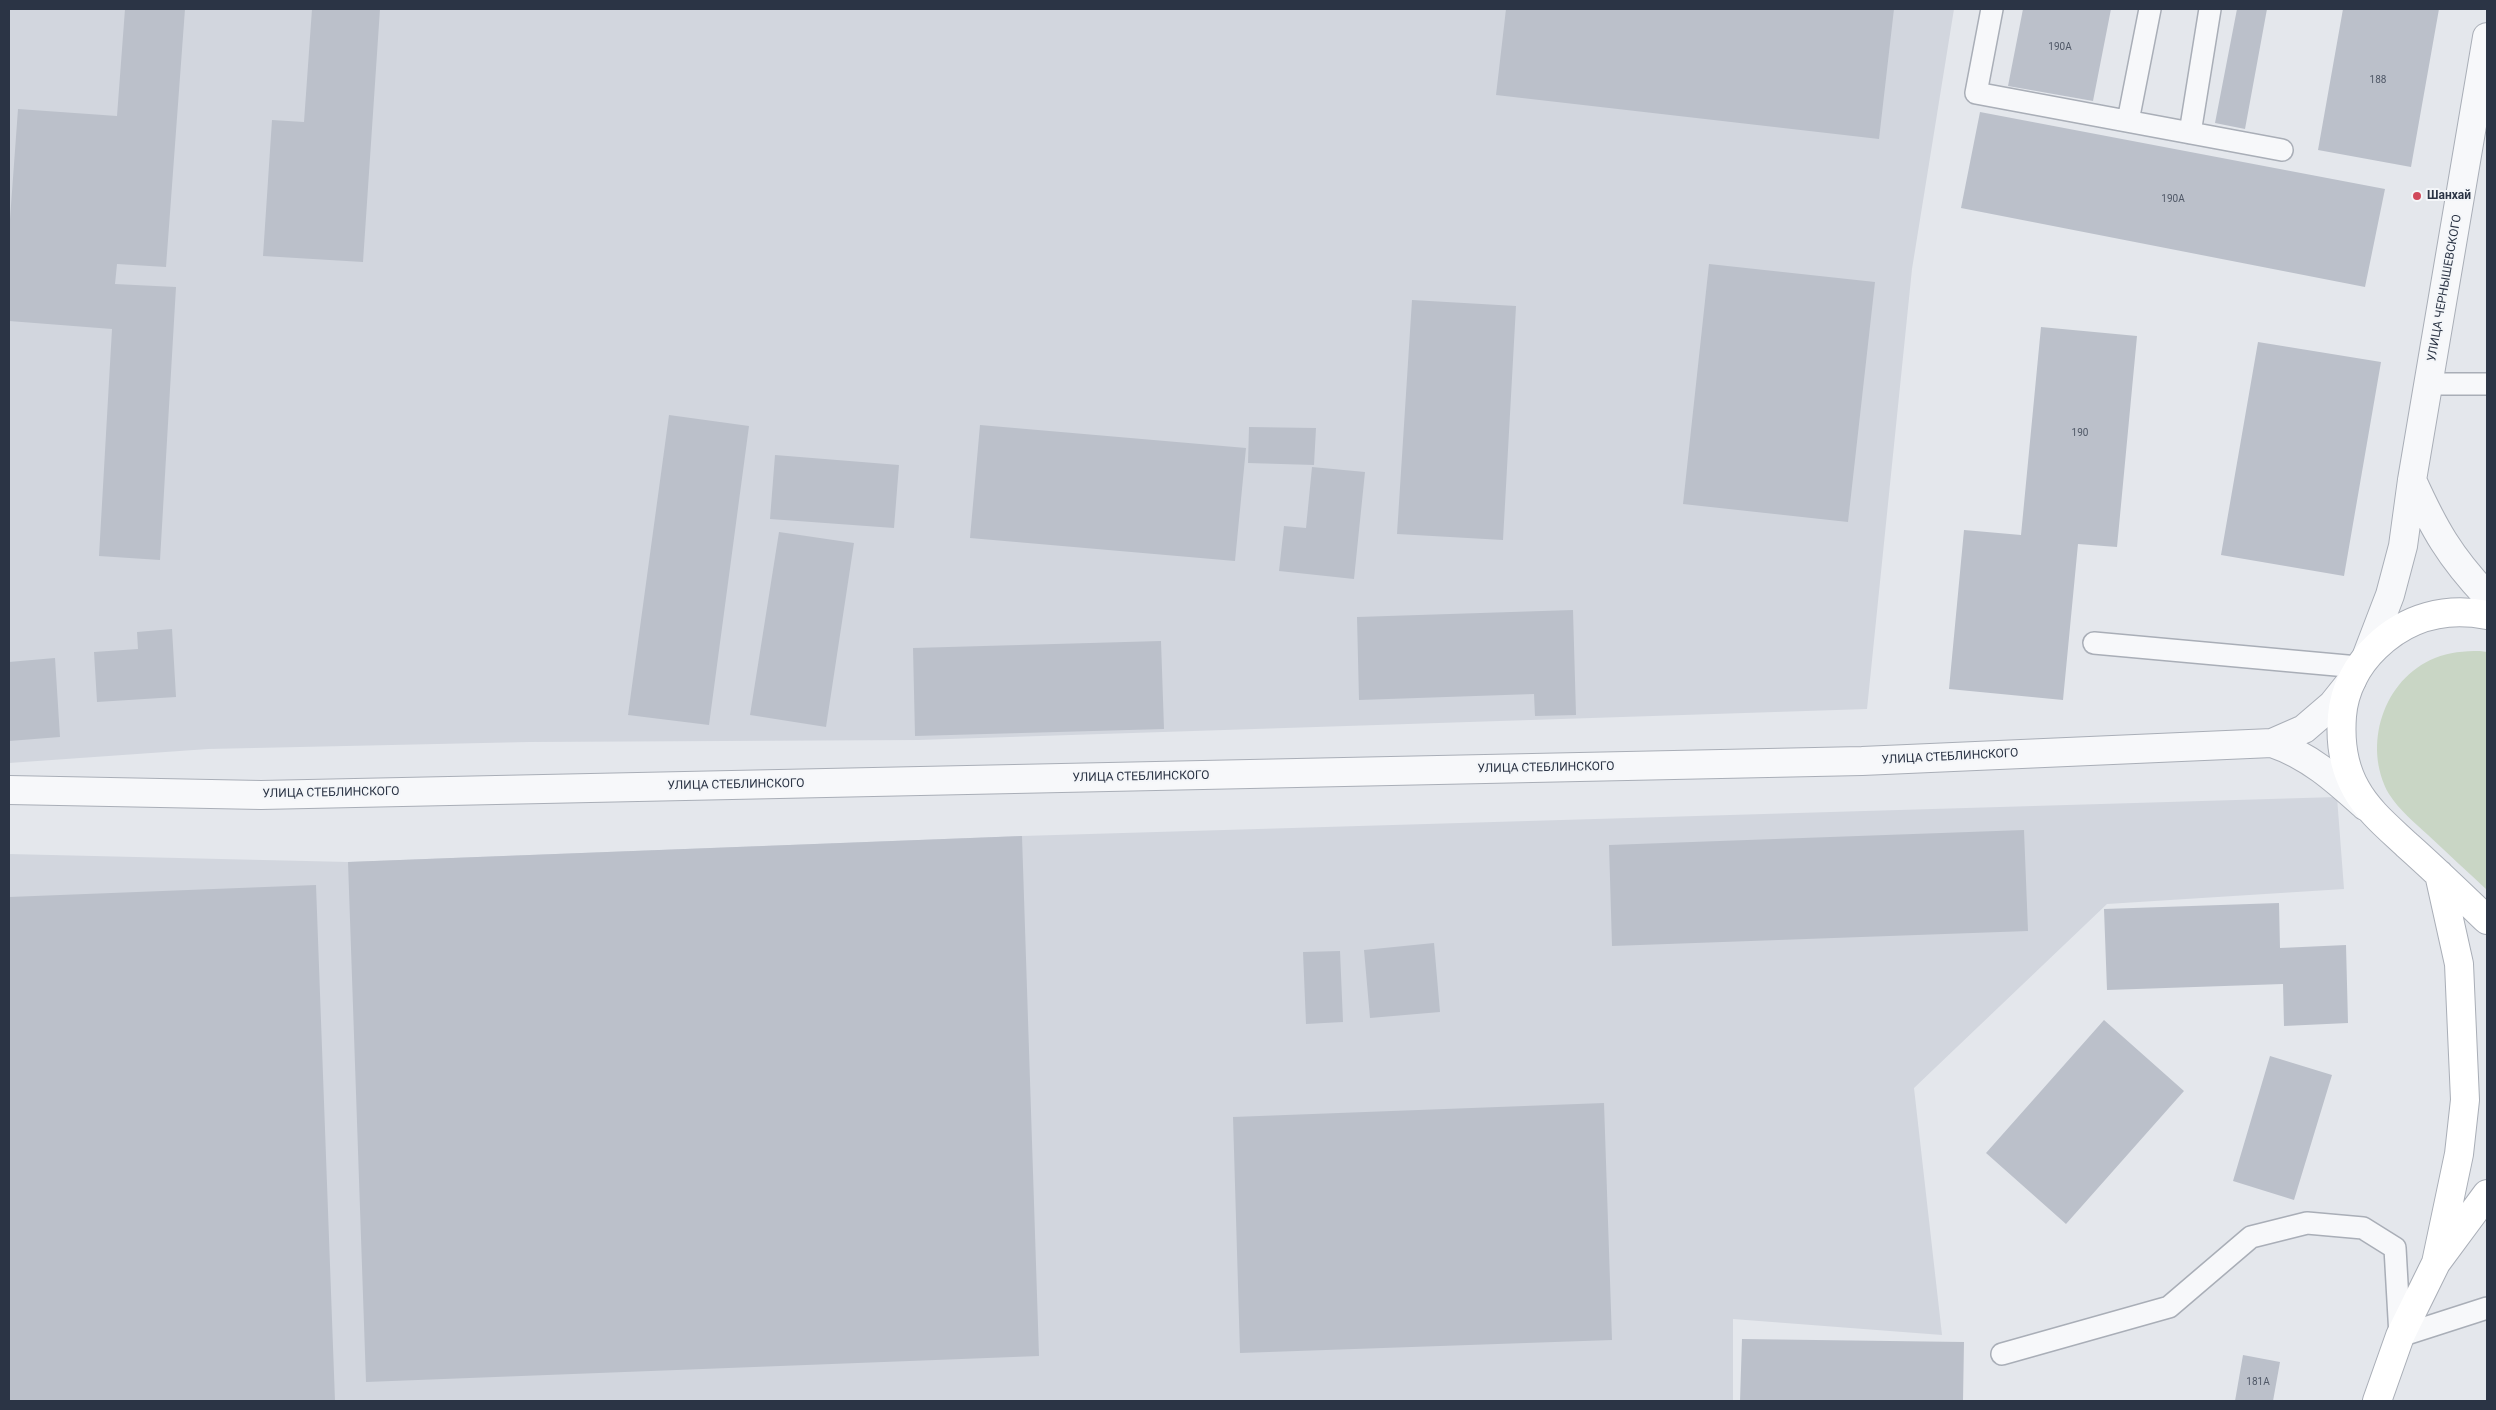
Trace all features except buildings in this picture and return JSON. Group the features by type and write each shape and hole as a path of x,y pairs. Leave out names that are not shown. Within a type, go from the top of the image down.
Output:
{"street":[{"name":"УЛИЦА ЧЕРНЫШЕВСКОГО","path":"2272,743 2304,729 2332,704 2359,667 2390,595 2403,546 2412,480 2487,36"},
{"path":"2412,480 2429,519 2441,539 2459,566 2487,596"},
{"path":"2374,814 2356,790 2345,764 2340,736 2343,707 2359,667 2388,635 2413,620 2441,612 2470,611 2487,615"},
{"path":"2272,743 2291,749 2324,768 2487,920"},
{"name":"УЛИЦА СТЕБЛИНСКОГО","path":"9,790 281,795 1862,761 2272,743"},
{"path":"2436,1262 2459,1154 2465,1100 2459,964 2439,874"},
{"path":"2377,1401 2400,1336 2436,1262 2487,1194"}],"lane":[{"path":"1992,9 1976,93 2282,150"},
{"path":"2128,121 2150,9"},
{"path":"2190,133 2210,9"},
{"path":"2429,384 2487,384"},
{"path":"2094,642 2359,667"},
{"path":"2002,1354 2169,1307 2252,1237 2307,1223 2364,1228 2395,1248 2400,1336 2487,1308"}],"shaded area":[{"path":"9,9 1954,9 1912,269 1867,709 918,740 529,742 208,749 9,763"},
{"path":"2337,797 2344,889 2107,904 1914,1088 1942,1335 1733,1319 1733,1401 9,1401 9,854 348,862 1022,836"}],"green space":[{"path":"2457,652 2487,652 2487,890 2397,805 2389,794 2381,775 2377,755 2378,735 2382,716 2390,698 2402,681 2417,668 2435,658"}],"place":[{"name":"Шанхай","path":"2417,196"}]}
